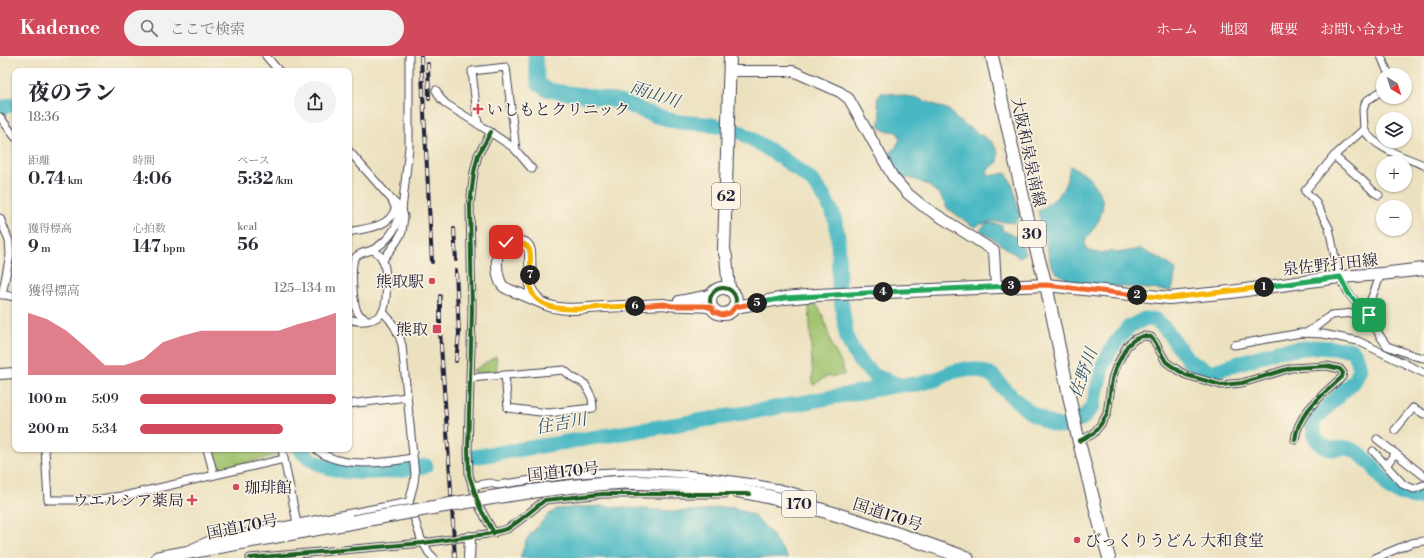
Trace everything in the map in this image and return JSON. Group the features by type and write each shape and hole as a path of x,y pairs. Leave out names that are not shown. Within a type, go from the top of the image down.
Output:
{"highway":[{"name":"国道170号","path":"158,558 353,522 547,489 625,482 707,486 822,510 960,557"}],"main road":[{"name":"62","path":"730,56 724,250 731,291 737,301 735,307"},
{"name":"大阪和泉泉南線","path":"992,56 1029,224 1046,285 1078,438 1109,558"},
{"name":"62","path":"712,308 710,300 720,275 721,257 724,250"},
{"name":"泉佐野打田線","path":"712,308 714,312 722,315 730,313 735,307 785,298 860,293 1046,285 1170,298 1231,292 1340,277 1424,269"},
{"name":"泉佐野打田線","path":"713,293 721,288 750,296 777,296 785,298"}],"street":[{"path":"266,56 277,68"},
{"path":"368,320 357,312 354,299 354,260 358,254 364,251 373,250 388,238 397,223 409,147 409,56"},
{"path":"1381,56 1386,68"},
{"path":"478,124 472,71 506,67 516,150"},
{"path":"729,71 793,71 835,90 849,99 893,177 907,193 923,206 994,251 996,287"},
{"path":"436,90 446,104 491,132 516,150 532,169"},
{"path":"1376,95 1366,101 1363,110 1364,129 1366,135 1388,151 1424,165"},
{"path":"0,117 12,133"},
{"path":"1364,129 1334,156 1305,191 1315,201 1329,228 1340,277 1349,294 1369,315 1387,346 1424,358"},
{"path":"491,132 478,155 474,172 470,205 472,311 469,475 480,508 494,533"},
{"path":"352,154 392,200 404,217 402,232 383,260"},
{"path":"1334,156 1380,196"},
{"path":"352,231 379,225 390,218 399,209"},
{"path":"0,218 10,241 10,255 1,295 12,297"},
{"path":"379,225 386,228 389,232 388,238"},
{"path":"540,302 531,290 530,250 528,246 525,243 518,242 506,242 502,244 498,251 498,275 502,286 509,290 540,302 554,307 571,309 664,304 672,306 705,306 712,308"},
{"path":"352,320 358,321 375,319 383,312 386,287 385,268 383,260 379,254 373,250"},
{"path":"1366,312 1381,274"},
{"path":"664,304 670,301 691,300 713,293"},
{"path":"383,312 388,316 400,338 402,345 412,458 415,475 409,502 423,543 434,558"},
{"path":"1305,333 1317,326 1330,315 1366,312"},
{"path":"1234,345 1305,333 1323,334 1358,341 1424,373"},
{"path":"1078,438 1093,434 1102,424 1107,414 1112,379 1116,367 1127,346 1135,339 1143,336 1151,337 1166,362 1179,371 1186,375 1221,385 1242,383 1291,368 1327,366 1340,369 1343,373 1342,376 1309,408 1296,432 1295,440"},
{"path":"1382,353 1387,346"},
{"path":"470,378 564,370 572,377 585,384 592,398 593,408 548,413 508,408 505,376"},
{"path":"0,374 12,374"},
{"path":"352,404 407,397"},
{"path":"1395,430 1413,408 1424,414"},
{"path":"1377,439 1424,476"},
{"path":"1373,451 1404,485 1414,489 1424,485"},
{"path":"45,452 48,500 92,500 120,496 284,459"},
{"path":"208,452 214,475"},
{"path":"283,452 297,523"},
{"path":"322,452 336,459 360,463 384,463 412,458"},
{"path":"1386,466 1395,453"},
{"path":"472,486 490,484 498,485 567,475 596,473 678,473 718,477 788,490 805,496 822,510"},
{"path":"250,558 423,543 494,533 507,528 520,520 545,500 603,494 750,494"},
{"path":"168,557 210,540 409,502"},
{"path":"469,558 470,537"},
{"path":"1375,558 1411,543 1424,542"},
{"path":"341,558 344,550"}],"green space":[{"path":"817,305 824,318 832,346 843,366 844,375 826,377 813,385 809,306"},
{"path":"496,356 497,372 476,373 472,370 476,369"},
{"path":"212,452 279,452 278,455 218,470 216,468"}],"water":[{"path":"880,93 917,98 949,110 957,120 992,142 998,152 998,162 988,170 987,174 990,176 1006,173 1013,186 1020,217 1014,223 984,223 974,227 947,208 940,195 928,185 916,180 899,176 887,157 896,147 900,139 898,133 885,131 879,126 878,123 881,118 877,100"},
{"path":"1070,166 1087,175 1099,192 1103,202 1099,220 1085,241 1085,246 1088,251 1099,253 1112,251 1118,253 1140,249 1163,260 1176,270 1172,291 1068,282 1067,279 1056,272 1051,265 1038,211 1060,193 1066,182"},
{"path":"987,223 1002,225 1002,230 1020,239 1025,254 1019,257 980,230"},
{"path":"601,506 672,511 702,511 720,507 735,508 753,515 770,532 788,558 520,558 527,538 548,515 557,509"}],"waterway":[{"name":"佐野川","path":"535,56 538,83 546,89 624,103 653,115 679,122 707,124 742,133 782,158 811,180 825,198 834,216 838,236 839,286 847,339 859,361 875,376 900,385 918,384 935,380 952,372 965,369 978,370 993,376 1005,390 1028,411 1051,424 1065,427 1083,418 1093,406 1103,365 1115,343 1129,327 1144,319 1156,320 1167,331 1189,361 1211,372 1277,351 1314,347 1349,349 1354,352 1360,369 1355,380 1312,423 1316,439 1321,445 1331,449 1348,448 1359,453 1371,464 1391,490 1413,498 1424,498"},
{"name":"住吉川","path":"0,108 12,105"},
{"path":"473,457 741,414 898,385"},
{"name":"住吉川","path":"303,452 312,460 326,467 343,471 394,471 426,466"}],"railway":[{"path":"421,56 432,262"},
{"path":"428,64 429,98"},
{"path":"454,229 456,260"},
{"path":"456,270 459,334 456,361"},
{"path":"440,296 440,331 455,558"}],"cycle path":[{"path":"491,132 478,155 474,172 470,205 472,311 468,449 469,475 480,508 494,533"},
{"path":"723,288 733,291 736,301 733,311 723,314 713,311 710,301 713,291 723,288"},
{"path":"1079,441 1093,434 1101,424 1107,414 1112,379 1116,367 1127,346 1135,339 1143,336 1151,337 1166,362 1179,371 1186,375 1221,385 1242,383 1291,368 1327,366 1340,369 1343,373 1342,377 1320,397 1306,413 1297,430 1295,440"},
{"path":"250,558 423,543 487,534 507,529 545,500 603,494 750,494"}],"place":[{"name":"いしもとクリニック","path":"478,109"},
{"name":"熊取駅","path":"432,281"},
{"name":"熊取","path":"437,329"},
{"name":"珈琲館","path":"236,487"},
{"name":"ウエルシア薬局","path":"192,500"},
{"name":"びっくりうどん 大和食堂","path":"1077,540"}],"route":[{"path":"506,242 525,243 528,246 530,250 530,286 531,290 540,302 545,305 566,309 664,304 672,306 705,306 712,308 714,312 722,315 730,313 735,307 785,298 817,295 1046,285 1170,298 1231,292 1340,277 1349,294 1364,312 1368,311 1369,315"}],"water label":[{"name":"雨山川","path":"655,94"}]}
